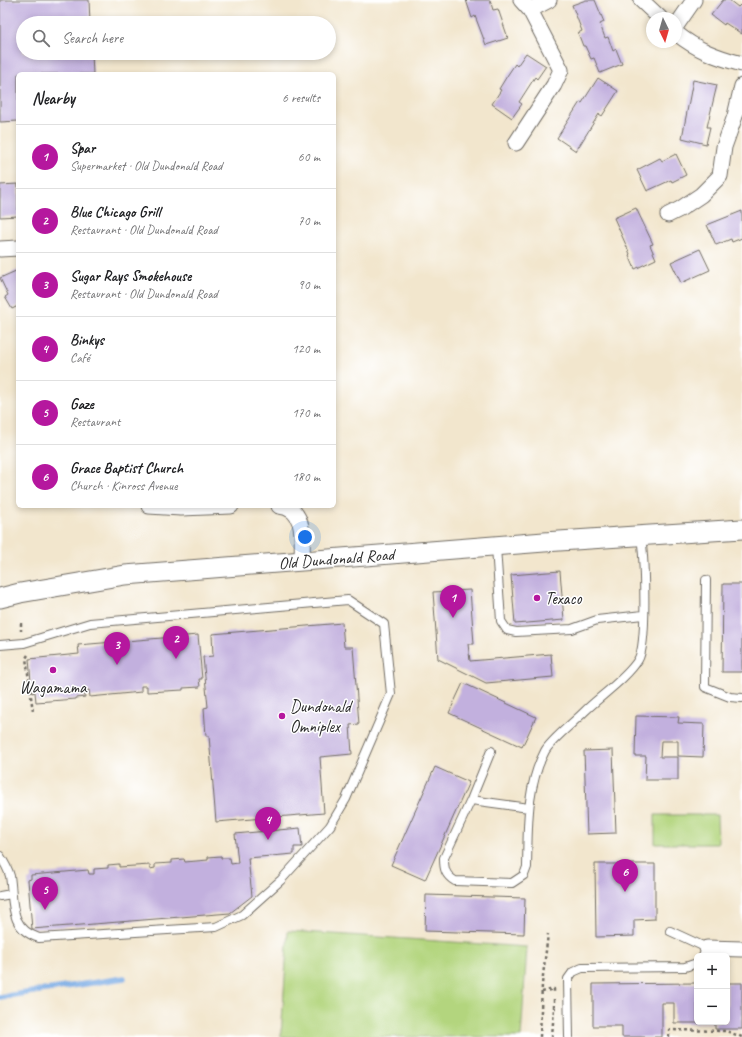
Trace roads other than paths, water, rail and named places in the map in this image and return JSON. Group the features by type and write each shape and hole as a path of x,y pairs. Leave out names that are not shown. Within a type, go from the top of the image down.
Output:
{"street":[{"path":"516,143 554,86 561,70 525,5 549,0"},
{"path":"641,0 654,12"},
{"path":"682,17 694,0"},
{"path":"682,38 714,57 742,64"},
{"path":"668,215 701,195 720,176 724,147 735,116 742,86"},
{"path":"0,249 16,248"},
{"path":"289,508 298,516 302,530 302,562"},
{"name":"Old Dundonald Road","path":"0,598 20,593 125,575 496,546 742,529"},
{"path":"705,952 742,949"}],"lane":[{"path":"491,751 471,800 444,858 444,868 447,876 455,881 512,883 524,875 527,867 529,808 534,779 545,750 639,659 642,645 643,615 641,536"},
{"path":"496,546 501,620 507,630 516,632 572,629 597,620 643,615"},
{"path":"706,580 705,687 730,697 742,698"},
{"path":"0,645 24,643 90,623 348,600 384,624 390,694 346,799 330,826 281,880 242,915 216,927 39,938 28,934 14,914 10,875 0,856"},
{"path":"471,800 529,808"},
{"path":"0,896 11,894"},
{"path":"670,931 705,952"},
{"path":"569,1037 568,979 573,972 582,968 685,967 694,964"}],"waterway":[{"path":"0,997 124,978"}],"place":[{"name":"Texaco","path":"537,598"},
{"name":"Spar","path":"453,618"},
{"name":"Blue Chicago Grill","path":"176,659"},
{"name":"Sugar Rays Smokehouse","path":"117,665"},
{"name":"Wagamama","path":"53,670"},
{"name":"Dundonald Omniplex","path":"282,716"},
{"name":"Binkys","path":"268,840"},
{"name":"Grace Baptist Church","path":"625,892"},
{"name":"Gaze","path":"45,910"}]}
